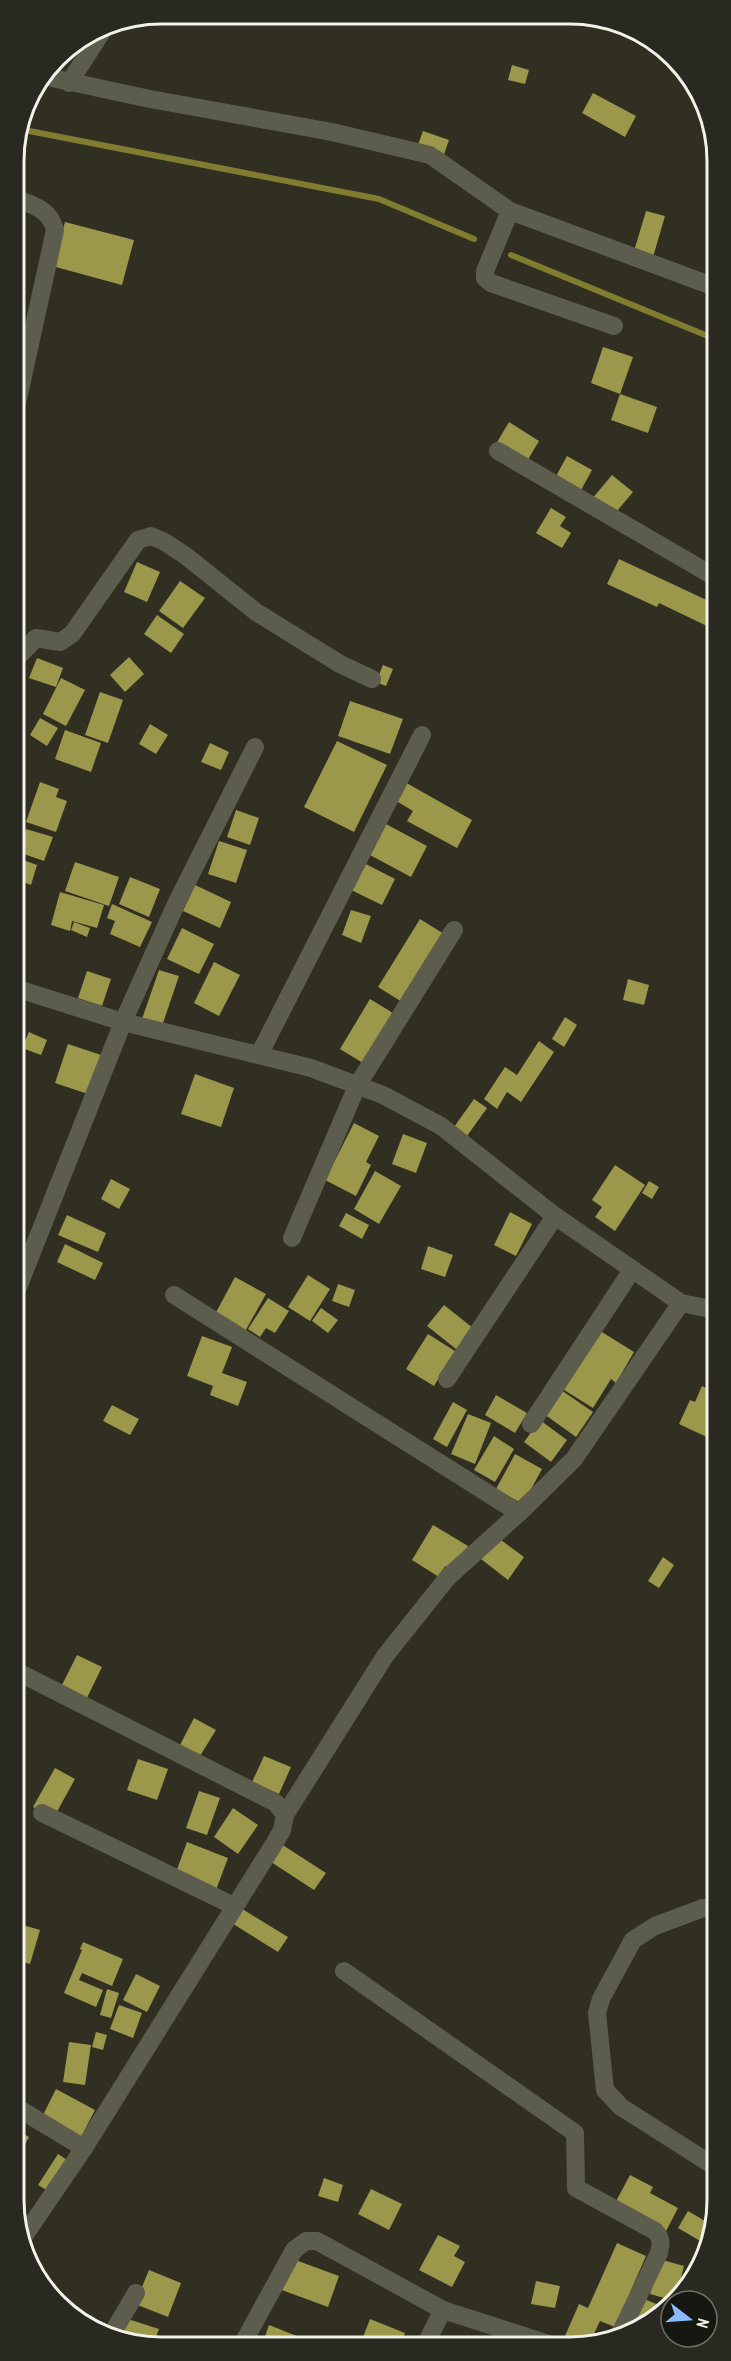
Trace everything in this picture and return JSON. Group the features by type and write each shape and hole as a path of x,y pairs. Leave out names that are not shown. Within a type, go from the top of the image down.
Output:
{"street":[{"path":"69,83 97,39"},
{"path":"52,78 332,132 430,155 510,211 707,284"},
{"path":"24,202 48,213 55,230 24,371"},
{"path":"510,211 485,271 485,278 491,283 614,326"},
{"path":"498,451 707,572"},
{"path":"24,651 36,638 60,642 72,634 138,540 151,536 186,556 256,612 340,664 372,679"},
{"path":"259,1055 422,735"},
{"path":"24,1272 123,1022 177,902 255,747"},
{"path":"292,1238 357,1086 454,930"},
{"path":"24,991 123,1022 311,1068 382,1095 441,1126 555,1216 681,1303 707,1308"},
{"path":"447,1379 555,1216"},
{"path":"531,1424 632,1270"},
{"path":"174,1295 519,1513"},
{"path":"28,2231 84,2148 278,1837 285,1815 385,1656 448,1577 519,1513 574,1459 681,1303"},
{"path":"24,1675 276,1803 285,1815"},
{"path":"42,1813 234,1906"},
{"path":"707,1908 655,1926 633,1940 601,1999 597,2013 605,2090 621,2107 707,2162"},
{"path":"344,1971 575,2133 576,2188 655,2231 660,2236 659,2253 623,2327"},
{"path":"24,2112 84,2148"},
{"path":"246,2337 294,2250 306,2241 316,2241 444,2310 527,2337"},
{"path":"115,2329 136,2293"},
{"path":"429,2337 444,2310"}],"building":[{"path":"512,65 529,70 525,84 508,80"},
{"path":"593,93 636,116 625,137 582,113"},
{"path":"423,131 449,140 441,163 415,153"},
{"path":"646,211 665,216 653,257 634,251"},
{"path":"65,222 134,240 122,285 52,266"},
{"path":"603,347 633,357 620,394 591,383"},
{"path":"620,394 657,407 648,433 611,420"},
{"path":"509,422 539,441 520,473 490,454"},
{"path":"567,456 592,470 574,503 549,489"},
{"path":"612,475 633,492 607,523 586,506"},
{"path":"551,508 566,517 560,526 571,533 562,548 536,533"},
{"path":"619,559 707,600 707,626 659,603 657,607 607,584"},
{"path":"137,562 160,572 147,602 124,592"},
{"path":"180,581 205,598 183,628 159,611"},
{"path":"157,615 184,634 171,653 144,634"},
{"path":"129,657 144,674 125,692 110,675"},
{"path":"37,658 63,668 56,687 29,678"},
{"path":"383,665 393,669 386,686 376,682"},
{"path":"61,678 85,690 66,726 43,714"},
{"path":"100,692 123,700 108,743 85,735"},
{"path":"350,701 403,719 390,754 338,736"},
{"path":"40,718 58,728 47,746 30,735"},
{"path":"150,724 168,735 156,754 139,744"},
{"path":"65,730 101,743 91,772 55,759"},
{"path":"337,741 387,765 354,832 304,807"},
{"path":"210,743 229,752 221,770 201,762"},
{"path":"403,781 472,820 457,848 407,821 413,811 393,799"},
{"path":"40,782 59,789 56,797 67,801 56,832 26,822"},
{"path":"236,810 259,818 250,845 227,837"},
{"path":"386,824 427,846 411,877 370,855"},
{"path":"26,829 53,837 44,861 24,854"},
{"path":"219,841 247,850 236,883 208,874"},
{"path":"24,860 37,865 31,885 24,882"},
{"path":"75,862 119,877 109,906 65,891"},
{"path":"362,862 395,879 382,905 349,889"},
{"path":"130,877 160,889 149,917 119,904"},
{"path":"195,885 231,902 220,928 183,911"},
{"path":"60,892 104,905 97,928 72,921 70,931 51,925"},
{"path":"112,904 152,922 140,947 110,934 115,921 107,918"},
{"path":"351,910 371,916 361,943 342,935"},
{"path":"420,919 444,934 402,1002 378,987"},
{"path":"74,922 90,928 87,937 71,930"},
{"path":"182,928 214,944 199,974 167,959"},
{"path":"214,962 240,975 219,1016 194,1003"},
{"path":"159,970 179,976 162,1026 142,1019"},
{"path":"87,971 111,979 102,1006 78,998"},
{"path":"628,979 649,985 644,1005 623,1000"},
{"path":"370,999 393,1013 363,1063 340,1049"},
{"path":"565,1017 577,1025 564,1047 552,1039"},
{"path":"29,1032 47,1040 41,1055 24,1049"},
{"path":"539,1041 554,1052 521,1102 507,1092 497,1109 484,1099 505,1067 517,1075"},
{"path":"68,1044 104,1056 91,1095 55,1083"},
{"path":"195,1074 234,1088 221,1127 181,1114"},
{"path":"474,1099 487,1108 467,1136 454,1127"},
{"path":"354,1123 379,1136 366,1162 371,1165 356,1196 325,1180"},
{"path":"403,1134 427,1143 416,1173 392,1164"},
{"path":"615,1165 645,1185 615,1231 595,1217 602,1207 592,1200"},
{"path":"375,1171 401,1186 379,1224 354,1209"},
{"path":"111,1179 130,1189 119,1209 101,1199"},
{"path":"649,1181 659,1187 652,1199 642,1193"},
{"path":"510,1212 532,1224 516,1256 494,1245"},
{"path":"346,1213 369,1225 362,1239 339,1226"},
{"path":"67,1215 106,1233 98,1252 58,1235"},
{"path":"65,1244 103,1263 95,1280 57,1262"},
{"path":"428,1246 453,1255 445,1277 421,1269"},
{"path":"308,1275 330,1289 310,1321 288,1307"},
{"path":"235,1277 266,1294 243,1335 213,1318"},
{"path":"338,1284 355,1290 349,1307 332,1301"},
{"path":"268,1298 289,1311 275,1333 266,1328 260,1337 248,1329"},
{"path":"444,1305 473,1328 456,1349 427,1326"},
{"path":"321,1308 338,1320 328,1333 312,1321"},
{"path":"597,1329 634,1352 616,1383 611,1379 593,1408 561,1388"},
{"path":"428,1334 455,1351 434,1386 406,1369"},
{"path":"202,1336 232,1347 222,1373 247,1382 238,1406 210,1395 213,1386 187,1376"},
{"path":"702,1386 707,1388 707,1437 679,1424 690,1400 695,1402"},
{"path":"561,1390 593,1412 576,1437 544,1414"},
{"path":"496,1395 527,1413 515,1433 485,1415"},
{"path":"453,1402 467,1410 447,1447 433,1439"},
{"path":"112,1405 139,1419 130,1435 103,1421"},
{"path":"468,1414 491,1423 475,1464 451,1454"},
{"path":"540,1420 567,1440 551,1462 524,1442"},
{"path":"494,1436 514,1449 495,1482 474,1470"},
{"path":"515,1454 542,1469 523,1504 496,1489"},
{"path":"433,1525 468,1546 453,1571 445,1566 439,1577 412,1560"},
{"path":"497,1537 524,1557 508,1580 481,1559"},
{"path":"663,1557 674,1565 659,1588 648,1581"},
{"path":"77,1655 102,1667 85,1702 60,1689"},
{"path":"194,1718 216,1730 200,1756 180,1745"},
{"path":"264,1756 291,1767 279,1794 252,1782"},
{"path":"138,1759 168,1769 157,1800 127,1790"},
{"path":"55,1768 75,1779 53,1819 33,1807"},
{"path":"199,1791 220,1798 207,1835 186,1828"},
{"path":"233,1808 258,1825 238,1854 214,1837"},
{"path":"187,1842 228,1858 213,1898 172,1883"},
{"path":"281,1844 326,1873 314,1890 268,1860"},
{"path":"239,1907 288,1937 278,1952 230,1922"},
{"path":"24,1925 40,1930 30,1964 24,1962"},
{"path":"83,1942 123,1959 112,1986 82,1973 79,1980 103,1990 96,2007 64,1993 82,1950 80,1949"},
{"path":"136,1974 160,1986 147,2012 123,2000"},
{"path":"107,1989 119,1993 111,2018 100,2015"},
{"path":"119,2005 142,2013 133,2038 110,2029"},
{"path":"96,2032 107,2035 103,2050 92,2047"},
{"path":"69,2042 91,2045 85,2085 63,2082"},
{"path":"56,2089 95,2110 79,2141 43,2115"},
{"path":"24,2134 29,2137 24,2146"},
{"path":"58,2154 70,2162 50,2192 38,2185"},
{"path":"630,2175 653,2187 650,2193 678,2208 665,2233 614,2205"},
{"path":"324,2178 343,2185 338,2202 318,2196"},
{"path":"371,2189 402,2204 389,2230 358,2214"},
{"path":"688,2211 705,2221 700,2241 678,2228"},
{"path":"438,2235 460,2246 454,2256 465,2262 452,2287 419,2270"},
{"path":"617,2243 646,2256 615,2327 600,2321 594,2335 565,2337 579,2304 588,2308"},
{"path":"290,2258 339,2276 328,2307 279,2289"},
{"path":"659,2259 684,2266 679,2284 674,2289 659,2289 659,2297 650,2294"},
{"path":"149,2270 181,2283 168,2317 135,2304"},
{"path":"536,2281 560,2286 555,2308 531,2304"},
{"path":"644,2299 658,2305 654,2309 637,2320"},
{"path":"128,2319 159,2329 156,2337 124,2332"},
{"path":"370,2319 405,2333 404,2337 363,2337"},
{"path":"269,2325 297,2336 297,2337 265,2337"}],"waterway":[{"path":"28,131 379,199 474,239"},
{"path":"511,255 707,336"}]}
